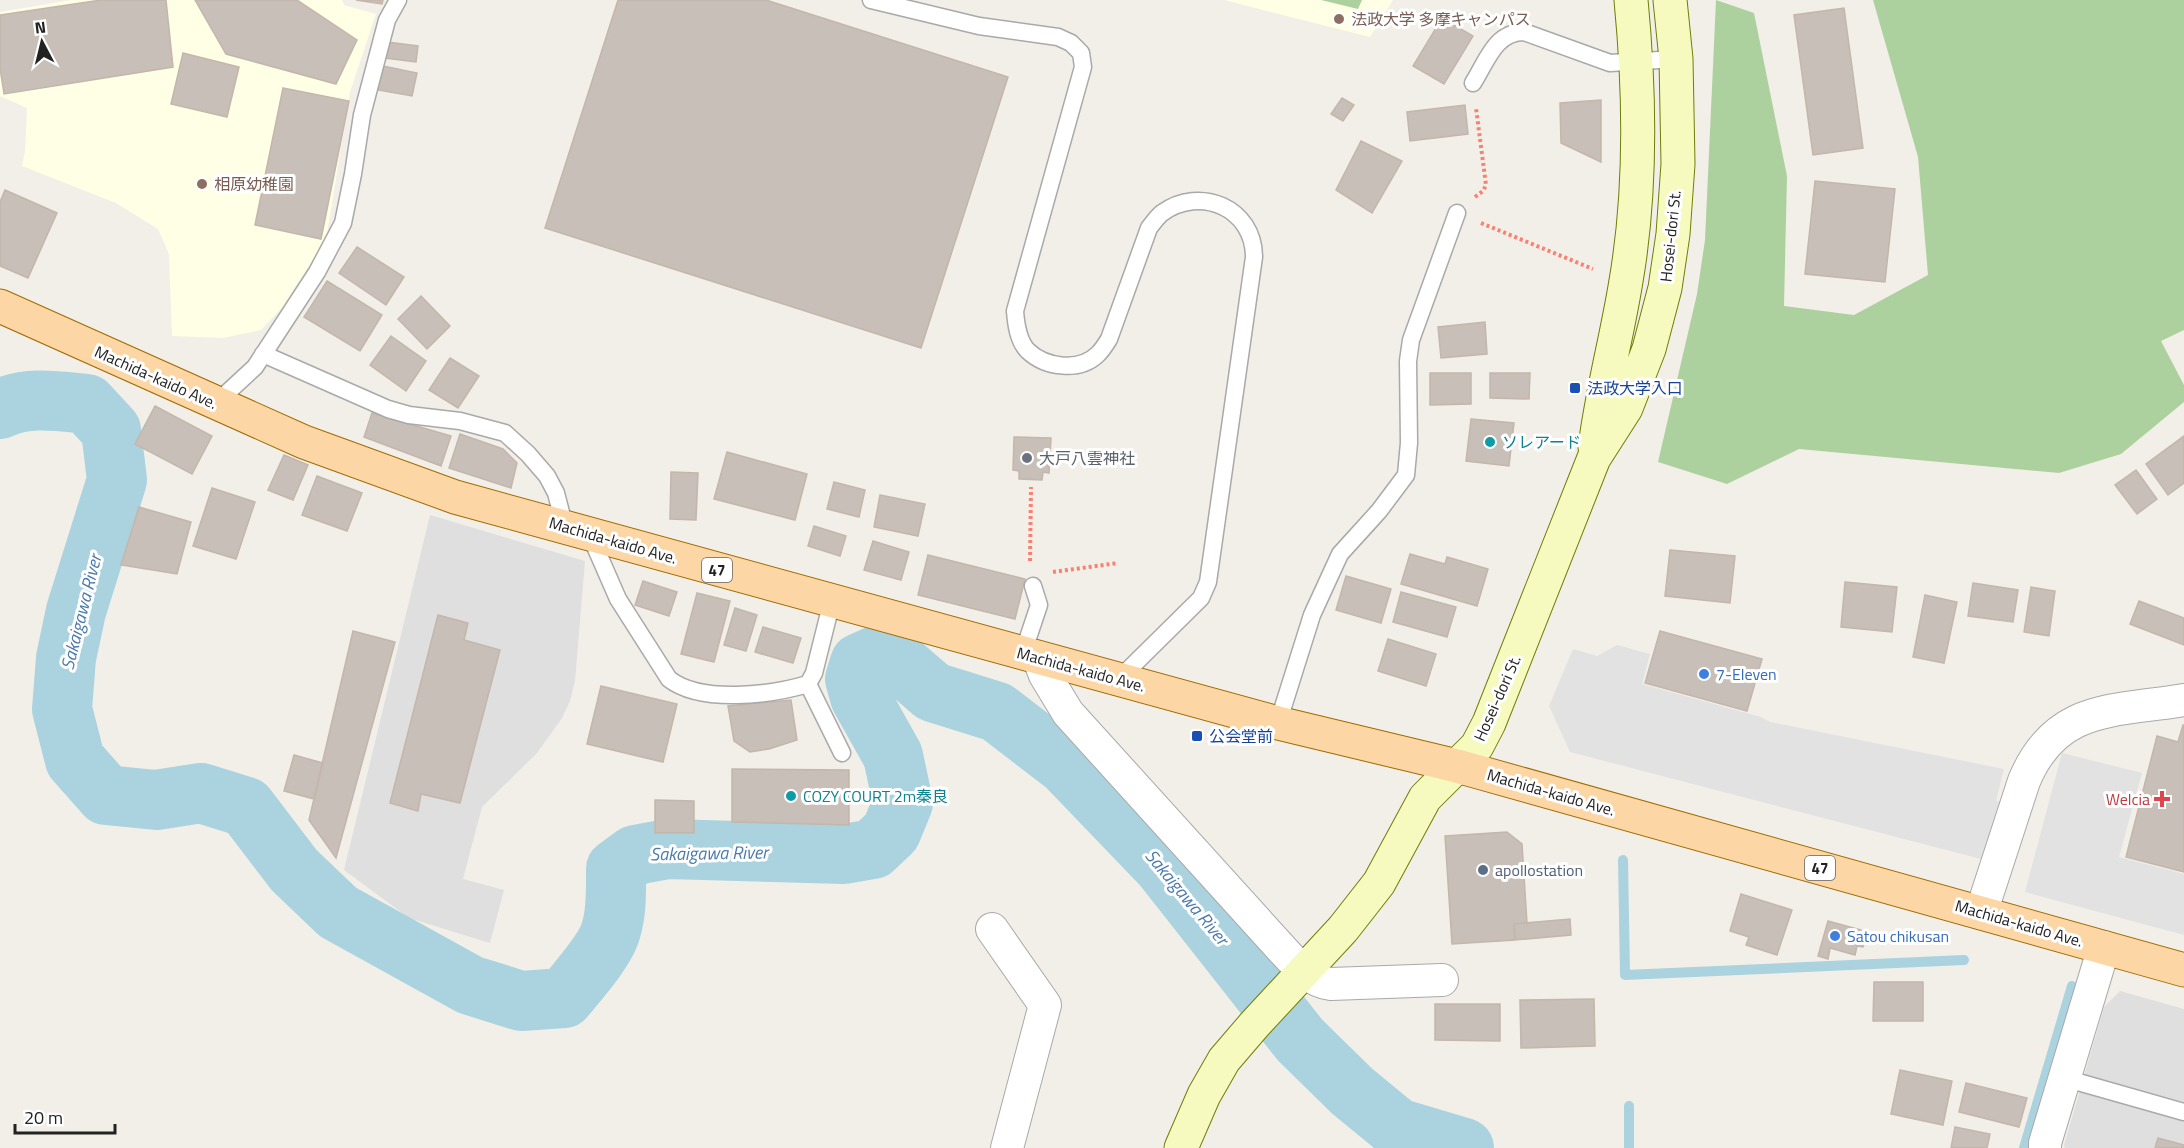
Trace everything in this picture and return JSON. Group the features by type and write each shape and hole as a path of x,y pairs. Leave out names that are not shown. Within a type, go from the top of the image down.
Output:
{"main road":[{"name":"Machida-kaido Ave.","path":"0,306 304,442 455,497 1278,723 1457,766 2184,969"}],"street":[{"name":"Hosei-dori St.","path":"1594,458 1599,414 1626,282 1633,228 1638,159 1637,62 1631,0"},
{"name":"Hosei-dori St.","path":"1181,1148 1209,1086 1224,1060 1254,1024 1343,929 1379,883 1425,798 1477,746 1489,723 1594,458 1626,408 1649,349 1665,288 1673,234 1678,164 1676,59 1670,0"},
{"path":"1030,655 1068,713 1280,947 1298,976 1323,983 1442,980"},
{"path":"1981,913 2024,781 2032,762 2048,741 2069,724 2097,713 2184,700"},
{"path":"992,929 1045,1005 1007,1148"},
{"path":"2045,1148 2104,947"}],"lane":[{"path":"215,404 255,367 317,272 343,223 362,115 387,20 398,0"},
{"path":"871,0 978,26 1058,37 1071,43 1081,53 1083,67 1015,311 1017,330 1027,350 1043,362 1062,366 1085,363 1098,354 1109,339 1149,228 1160,214 1188,201 1202,201 1222,206 1237,215 1247,226 1254,243 1251,280 1208,582 1201,598 1119,679"},
{"path":"1473,84 1497,43 1504,36 1514,32 1524,32 1610,63 1676,59"},
{"path":"1278,723 1312,615 1340,554 1379,511 1406,475 1409,443 1408,361 1412,340 1457,213"},
{"path":"263,354 388,409 409,415 460,421 505,433 528,454 546,476 618,599 669,679 678,686 724,695 770,691 808,684"},
{"path":"1030,655 1039,605 1033,586"},
{"path":"808,684 814,673 832,601"},
{"path":"808,684 842,753"},
{"path":"2064,1078 2184,1112"}],"path":[{"path":"1473,84 1486,185 1483,191 1466,203 1457,213 1626,282"},
{"path":"1030,487 1030,529"},
{"path":"1058,571 1118,563"}],"shaded area":[{"name":"相原幼稚園","path":"71,0 342,0 344,5 376,14 350,92 326,240 281,309 261,330 223,338 172,336 169,254 158,229 116,203 22,166 27,108 0,96 0,12"},
{"name":"法政大学 多摩キャンパス","path":"1224,0 1393,0 1370,37"},
{"path":"430,515 585,561 575,681 570,701 562,718 537,753 482,807 463,879 504,890 490,943 409,918 344,870"},
{"path":"1617,645 1650,654 1642,684 1761,717 1770,722 2004,769 1996,801 2005,802 1985,860 1570,752 1549,706 1573,649 1597,656"},
{"path":"2062,753 2142,773 2119,857 2184,874 2184,935 2025,892"},
{"path":"2120,991 2184,1009 2184,1148 2065,1148 2104,1007"}],"green space":[{"path":"1321,0 1362,0 1358,9"},
{"path":"1716,0 1754,13 1787,176 1784,306 1854,315 1928,275 1918,157 1873,0 2184,0 2184,330 2161,341 2184,385 2184,402 2121,454 2059,473 1799,449 1727,484 1658,462 1697,294 1705,240"}],"building":[{"path":"101,0 166,0 173,67 4,94 0,68 0,15"},
{"path":"195,0 297,0 357,40 336,84 226,54"},
{"path":"356,0 383,0 382,4"},
{"path":"618,0 766,0 1008,77 921,348 545,228"},
{"path":"1844,8 1863,148 1813,155 1794,15"},
{"path":"1442,18 1473,36 1444,84 1413,66"},
{"path":"387,42 418,46 416,62 385,58"},
{"path":"183,53 239,67 227,117 171,104"},
{"path":"383,66 417,73 412,96 378,90"},
{"path":"283,88 349,101 321,239 255,225"},
{"path":"1342,98 1354,105 1343,121 1331,114"},
{"path":"1601,100 1601,162 1561,143 1560,103"},
{"path":"1465,105 1468,134 1410,141 1407,112"},
{"path":"1361,141 1402,161 1372,213 1336,190"},
{"path":"1815,181 1895,189 1885,282 1805,274"},
{"path":"5,190 57,213 28,278 0,266 0,202"},
{"path":"357,247 404,277 386,305 339,273"},
{"path":"327,281 382,315 360,351 304,317"},
{"path":"421,296 450,326 427,349 398,319"},
{"path":"1485,322 1487,354 1441,358 1438,327"},
{"path":"391,336 426,361 406,391 370,365"},
{"path":"450,358 479,376 458,408 429,390"},
{"path":"1430,373 1471,373 1471,404 1430,405"},
{"path":"1490,373 1530,373 1529,399 1490,398"},
{"path":"155,406 212,436 192,474 135,444"},
{"path":"372,413 451,436 441,466 364,437"},
{"name":"ソレアード","path":"1471,419 1514,423 1509,466 1466,461"},
{"path":"460,434 503,449 517,463 511,488 449,468"},
{"path":"2184,436 2184,483 2168,495 2146,464"},
{"path":"1014,437 1051,438 1049,473 1043,472 1042,480 1019,479 1019,471 1013,470"},
{"path":"727,452 807,474 795,520 714,499"},
{"path":"284,455 308,465 293,500 268,490"},
{"path":"2136,470 2157,499 2137,514 2115,485"},
{"path":"671,472 698,473 696,520 670,519"},
{"path":"317,476 362,493 347,531 302,515"},
{"path":"834,482 865,490 859,517 827,509"},
{"path":"212,488 255,502 236,559 193,546"},
{"path":"880,495 925,504 918,536 874,527"},
{"path":"139,507 191,522 177,574 121,565"},
{"path":"814,526 846,536 840,556 808,546"},
{"path":"873,541 909,552 901,580 864,570"},
{"path":"1670,550 1735,556 1730,603 1665,596"},
{"path":"1410,554 1445,564 1447,557 1488,569 1477,606 1401,584"},
{"path":"928,555 1025,579 1015,619 918,595"},
{"path":"1346,576 1391,589 1381,623 1336,610"},
{"path":"643,581 677,592 669,616 635,605"},
{"path":"1845,582 1897,587 1892,632 1841,627"},
{"path":"1973,583 2018,590 2013,622 1968,616"},
{"path":"2031,587 2055,591 2049,636 2024,632"},
{"path":"1401,592 1456,607 1447,637 1393,622"},
{"path":"697,593 730,601 714,662 681,654"},
{"path":"1925,595 1957,602 1944,663 1913,657"},
{"path":"2139,601 2184,618 2184,645 2130,624"},
{"path":"735,608 757,615 746,651 724,645"},
{"path":"438,615 468,623 464,640 500,650 460,803 421,794 418,811 390,803"},
{"path":"763,627 801,638 793,663 755,652"},
{"path":"353,631 395,642 336,858 309,820"},
{"path":"1660,631 1762,659 1747,711 1645,683"},
{"path":"1388,639 1436,654 1426,686 1378,671"},
{"path":"601,686 677,704 663,762 587,744"},
{"path":"791,700 797,740 750,752 734,741 728,706"},
{"name":"Welcia","path":"2183,725 2184,872 2126,857 2157,736 2178,742"},
{"path":"294,755 323,763 314,799 284,791"},
{"name":"COZY COURT 2m秦良","path":"732,769 849,770 849,825 732,822"},
{"path":"655,800 694,801 694,833 655,833"},
{"path":"1507,832 1522,844 1527,923 1514,924 1515,940 1452,944 1445,836"},
{"path":"1741,894 1792,910 1777,955 1746,945 1749,937 1730,931"},
{"path":"1570,919 1571,935 1515,940 1514,924"},
{"path":"1828,921 1861,930 1859,935 1866,937 1863,947 1857,946 1855,955 1830,948 1828,959 1818,956"},
{"path":"1874,982 1923,982 1923,1021 1873,1021"},
{"path":"1594,999 1595,1046 1521,1048 1520,1000"},
{"path":"1435,1004 1500,1004 1500,1041 1435,1040"},
{"path":"1900,1070 1952,1081 1943,1125 1891,1114"},
{"path":"1966,1083 2027,1098 2019,1127 1959,1112"},
{"path":"1955,1127 1990,1134 1987,1148 1951,1148"},
{"path":"2158,1138 2184,1145 2184,1148 2155,1148"}],"waterway":[{"name":"Sakaigawa River","path":"0,409 31,401 87,404 111,430 117,480 76,611 66,658 62,709 75,760 106,795 156,800 201,793 246,807 294,870 338,912 470,985 521,1001 564,998 590,966 608,938 615,908 616,869 635,855 668,849 844,854 873,849 891,832 903,803 893,756 860,697 855,679 860,663 878,655 896,660 933,692 997,712 1066,765 1163,866 1300,1040 1352,1091 1397,1128 1464,1148"},
{"path":"1623,860 1625,975 1964,960"},
{"path":"2024,1148 2072,986"},
{"path":"1629,1106 1629,1148"}],"place":[{"name":"法政大学 多摩キャンパス","path":"1339,19"},
{"name":"相原幼稚園","path":"202,184"},
{"name":"法政大学入口","path":"1575,388"},
{"name":"ソレアード","path":"1490,442"},
{"name":"大戸八雲神社","path":"1027,458"},
{"name":"7-Eleven","path":"1704,674"},
{"name":"公会堂前","path":"1197,736"},
{"name":"COZY COURT 2m秦良","path":"791,796"},
{"name":"Welcia","path":"2162,799"},
{"name":"apollostation","path":"1483,870"},
{"name":"Satou chikusan","path":"1835,936"}]}
